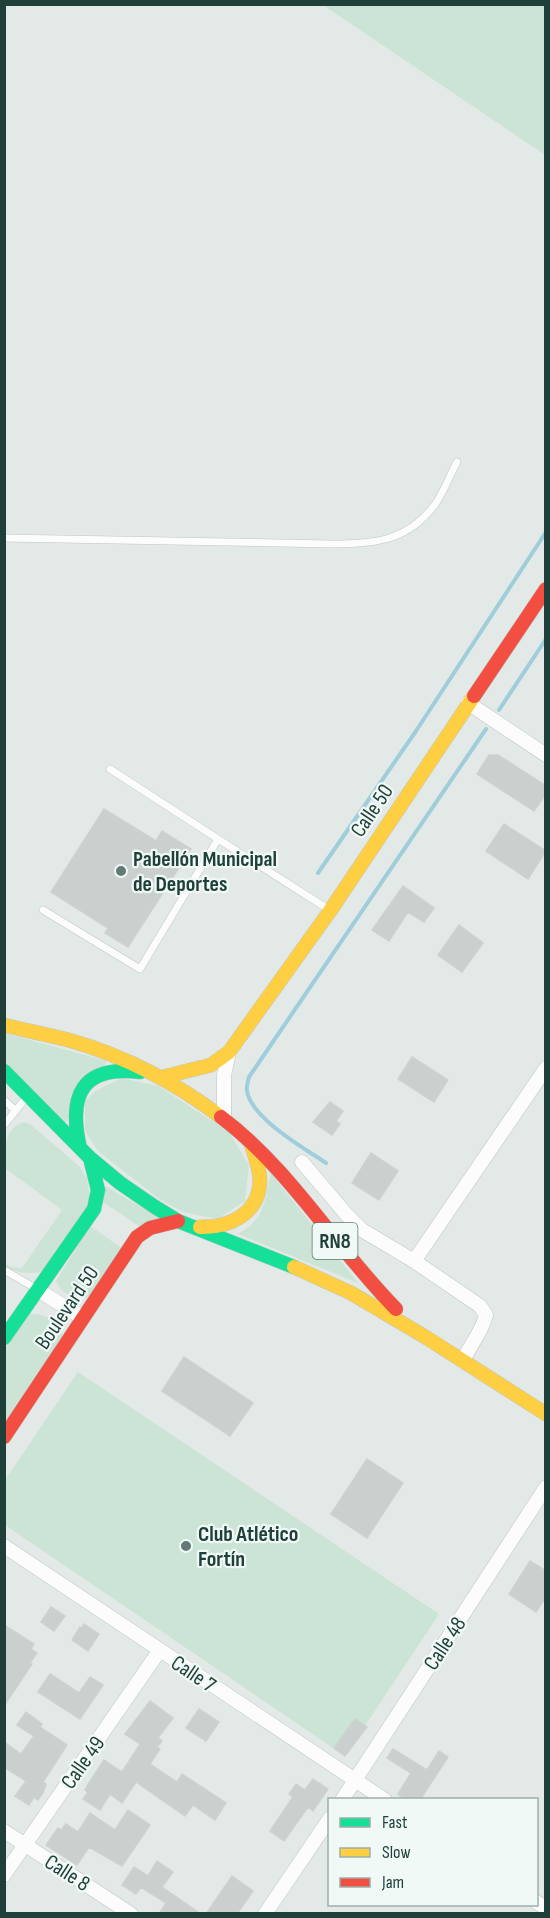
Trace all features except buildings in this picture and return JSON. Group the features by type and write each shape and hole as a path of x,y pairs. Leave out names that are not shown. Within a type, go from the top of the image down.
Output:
{"main road":[{"name":"Calle 50","path":"162,1077 211,1065 230,1052 330,911 546,589"},
{"name":"RN8","path":"4,1025 86,1045 126,1060 182,1087 225,1118 249,1138 295,1188 366,1278 427,1338"},
{"name":"RN8","path":"80,1148 75,1110 78,1096 85,1085 108,1071 121,1070 162,1077"},
{"name":"RN8","path":"4,1071 90,1158 120,1183 178,1221 328,1281 427,1338 546,1413"},
{"name":"RN8","path":"193,1226 211,1228 223,1226 245,1215 253,1205 259,1193 260,1182 249,1138"},
{"name":"Boulevard 50","path":"4,1338 98,1202 98,1184 90,1158"},
{"name":"Boulevard 50","path":"4,1437 143,1231 178,1221"}],"street":[{"path":"468,703 546,755"},
{"name":"Calle 50","path":"225,1118 224,1074 230,1052"},
{"path":"414,1261 546,1068"},
{"path":"302,1162 362,1230 414,1261 480,1306 486,1315 483,1326 463,1361"},
{"path":"38,1290 83,1318"},
{"name":"Calle 48","path":"343,1798 546,1487"},
{"name":"Calle 7","path":"4,1546 382,1798"},
{"name":"Calle 49","path":"4,1875 160,1650"},
{"path":"265,1914 328,1821"},
{"name":"Calle 8","path":"4,1831 131,1914"}],"lane":[{"path":"4,538 333,544 380,542 404,533 424,517 436,503 457,462"},
{"path":"110,768 330,911"},
{"path":"43,910 140,969 218,839"},
{"path":"4,1125 28,1095"},
{"path":"4,1100 16,1111"},
{"path":"4,1270 38,1290"}],"green space":[{"path":"323,5 545,5 545,155"},
{"path":"4,1033 107,1061 64,1125 5,1064"},
{"path":"121,1078 158,1086 229,1132 249,1165 245,1201 217,1219 183,1212 158,1198 98,1151 85,1131 85,1101 94,1092"},
{"path":"24,1122 30,1124 79,1166 87,1179 91,1202 41,1272 36,1273 14,1271 5,1267 5,1263 11,1267 22,1268 62,1210 5,1168 5,1147 9,1134 17,1125"},
{"path":"271,1173 358,1283 238,1234 254,1222 259,1215 265,1201"},
{"path":"105,1186 161,1219 139,1226 103,1202"},
{"path":"90,1226 123,1249 87,1298 77,1298 64,1292 56,1281"},
{"path":"31,1314 51,1319 59,1326 64,1336 5,1424 5,1349 25,1317"},
{"name":"Club Atlético Fortín","path":"78,1372 439,1614 345,1756 5,1525 5,1480"}],"waterway":[{"path":"318,873 416,731 546,532"},
{"path":"499,710 546,639"},
{"path":"326,1163 292,1141 258,1112 247,1091 249,1077 486,729"}],"traffic: fast":[{"path":"4,1071 90,1158 120,1183 155,1207 178,1221 294,1267"},
{"path":"80,1148 76,1113 78,1099 83,1088 92,1079 104,1074 120,1071 140,1072"},
{"path":"4,1338 94,1209 98,1190 90,1158"}],"traffic: slow":[{"path":"163,1077 211,1065 229,1052 330,911 474,696"},
{"path":"4,1025 72,1041 131,1063 169,1082 221,1117"},
{"path":"200,1227 231,1222 240,1217 254,1202 260,1176 251,1144"},
{"path":"294,1267 351,1293 427,1338 546,1414"}],"traffic: jam":[{"path":"474,696 546,589"},
{"path":"221,1117 246,1138 291,1185 396,1309"},
{"path":"4,1437 137,1237 150,1228 178,1221"}],"place":[{"name":"Pabellón Municipal de Deportes","path":"121,871"},
{"name":"Club Atlético Fortín","path":"186,1546"}]}
